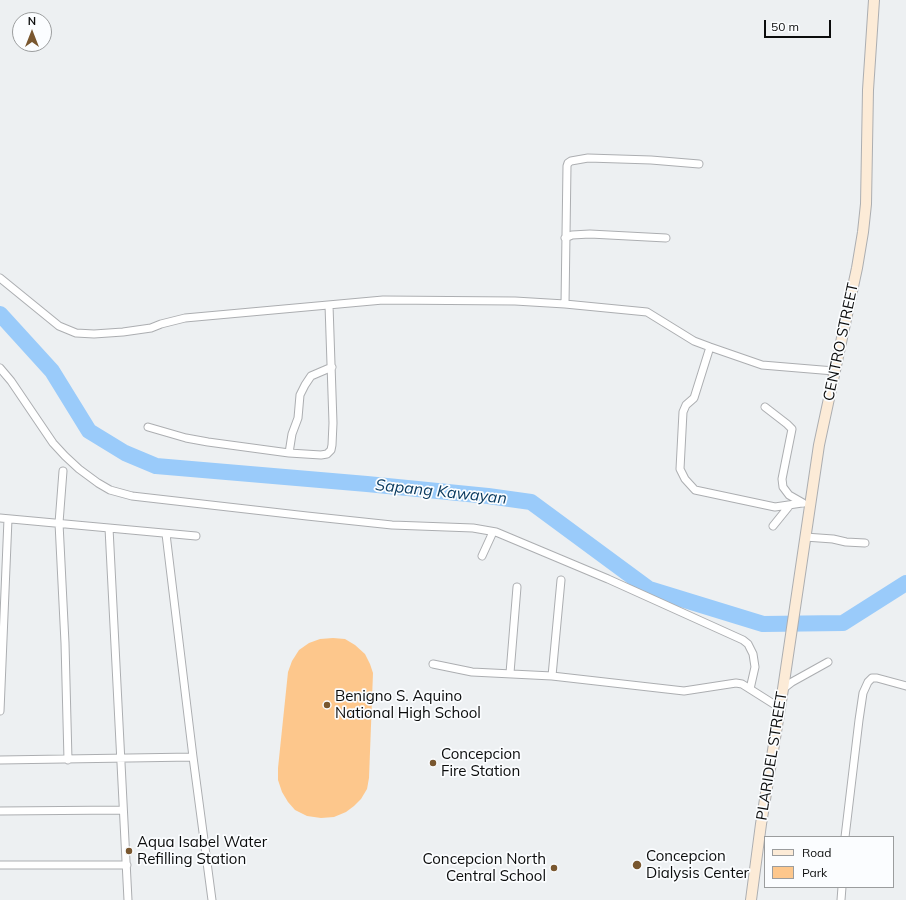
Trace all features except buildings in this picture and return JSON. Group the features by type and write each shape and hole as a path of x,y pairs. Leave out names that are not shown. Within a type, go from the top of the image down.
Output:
{"street":[{"name":"CENTRO STREET","path":"783,686 805,537 806,505 859,260 866,204 868,90 874,0"},
{"path":"565,304 567,166 570,161 596,159 651,160 699,164"},
{"path":"565,238 572,235 590,234 666,238"},
{"path":"0,278 59,326 69,331 82,333 101,334 144,330 175,319 184,318 383,300 516,300 647,312 682,334 710,348 762,365 834,371"},
{"path":"148,427 186,438 208,442 289,453 321,456 327,454 331,450 333,423 329,305"},
{"path":"710,348 694,398 686,405 683,412 680,469 685,479 695,490 774,507 806,505"},
{"path":"289,453 292,434 298,418 300,395 304,385 311,376 332,367"},
{"path":"0,368 11,381 53,443 64,456 79,469 110,490 132,496 376,523 473,528 493,532 608,579 735,635 748,644 753,654 755,667 750,689"},
{"path":"765,408 792,429 782,479 783,487 789,495 806,505"},
{"path":"63,471 59,523 66,651 68,760"},
{"path":"772,526 790,505"},
{"path":"0,518 196,536"},
{"path":"0,711 8,519"},
{"path":"110,528 128,900"},
{"path":"482,556 493,532"},
{"path":"166,534 212,900"},
{"path":"805,537 865,543"},
{"path":"552,676 561,580"},
{"path":"510,673 517,588"},
{"path":"783,686 828,662"},
{"path":"433,664 472,672 552,676 684,690 736,683 742,684 780,708"},
{"path":"846,836 858,720 863,693 868,682 872,678 906,686"},
{"name":"PLARIDEL STREET","path":"752,900 761,824 783,686"},
{"path":"0,760 193,757"},
{"path":"0,811 123,810"},
{"path":"0,865 127,865"},
{"path":"841,900 842,888"}],"green space":[{"path":"320,639 345,639 355,645 365,654 373,673 369,778 367,789 361,799 354,806 346,812 334,817 321,818 307,816 295,810 288,802 282,792 278,780 278,768 288,672 292,661 299,650 309,643"}],"waterway":[{"name":"Sapang Kawayan","path":"0,314 52,371 89,431 125,453 156,466 367,484 488,496 531,502 649,589 763,624 843,623 906,583"}],"place":[{"name":"Benigno S. Aquino National High School","path":"327,705"},
{"name":"Concepcion Fire Station","path":"433,763"},
{"name":"Aqua Isabel Water Refilling Station","path":"129,851"},
{"name":"Concepcion Dialysis Center","path":"637,865"},
{"name":"Concepcion North Central School","path":"554,868"}]}
